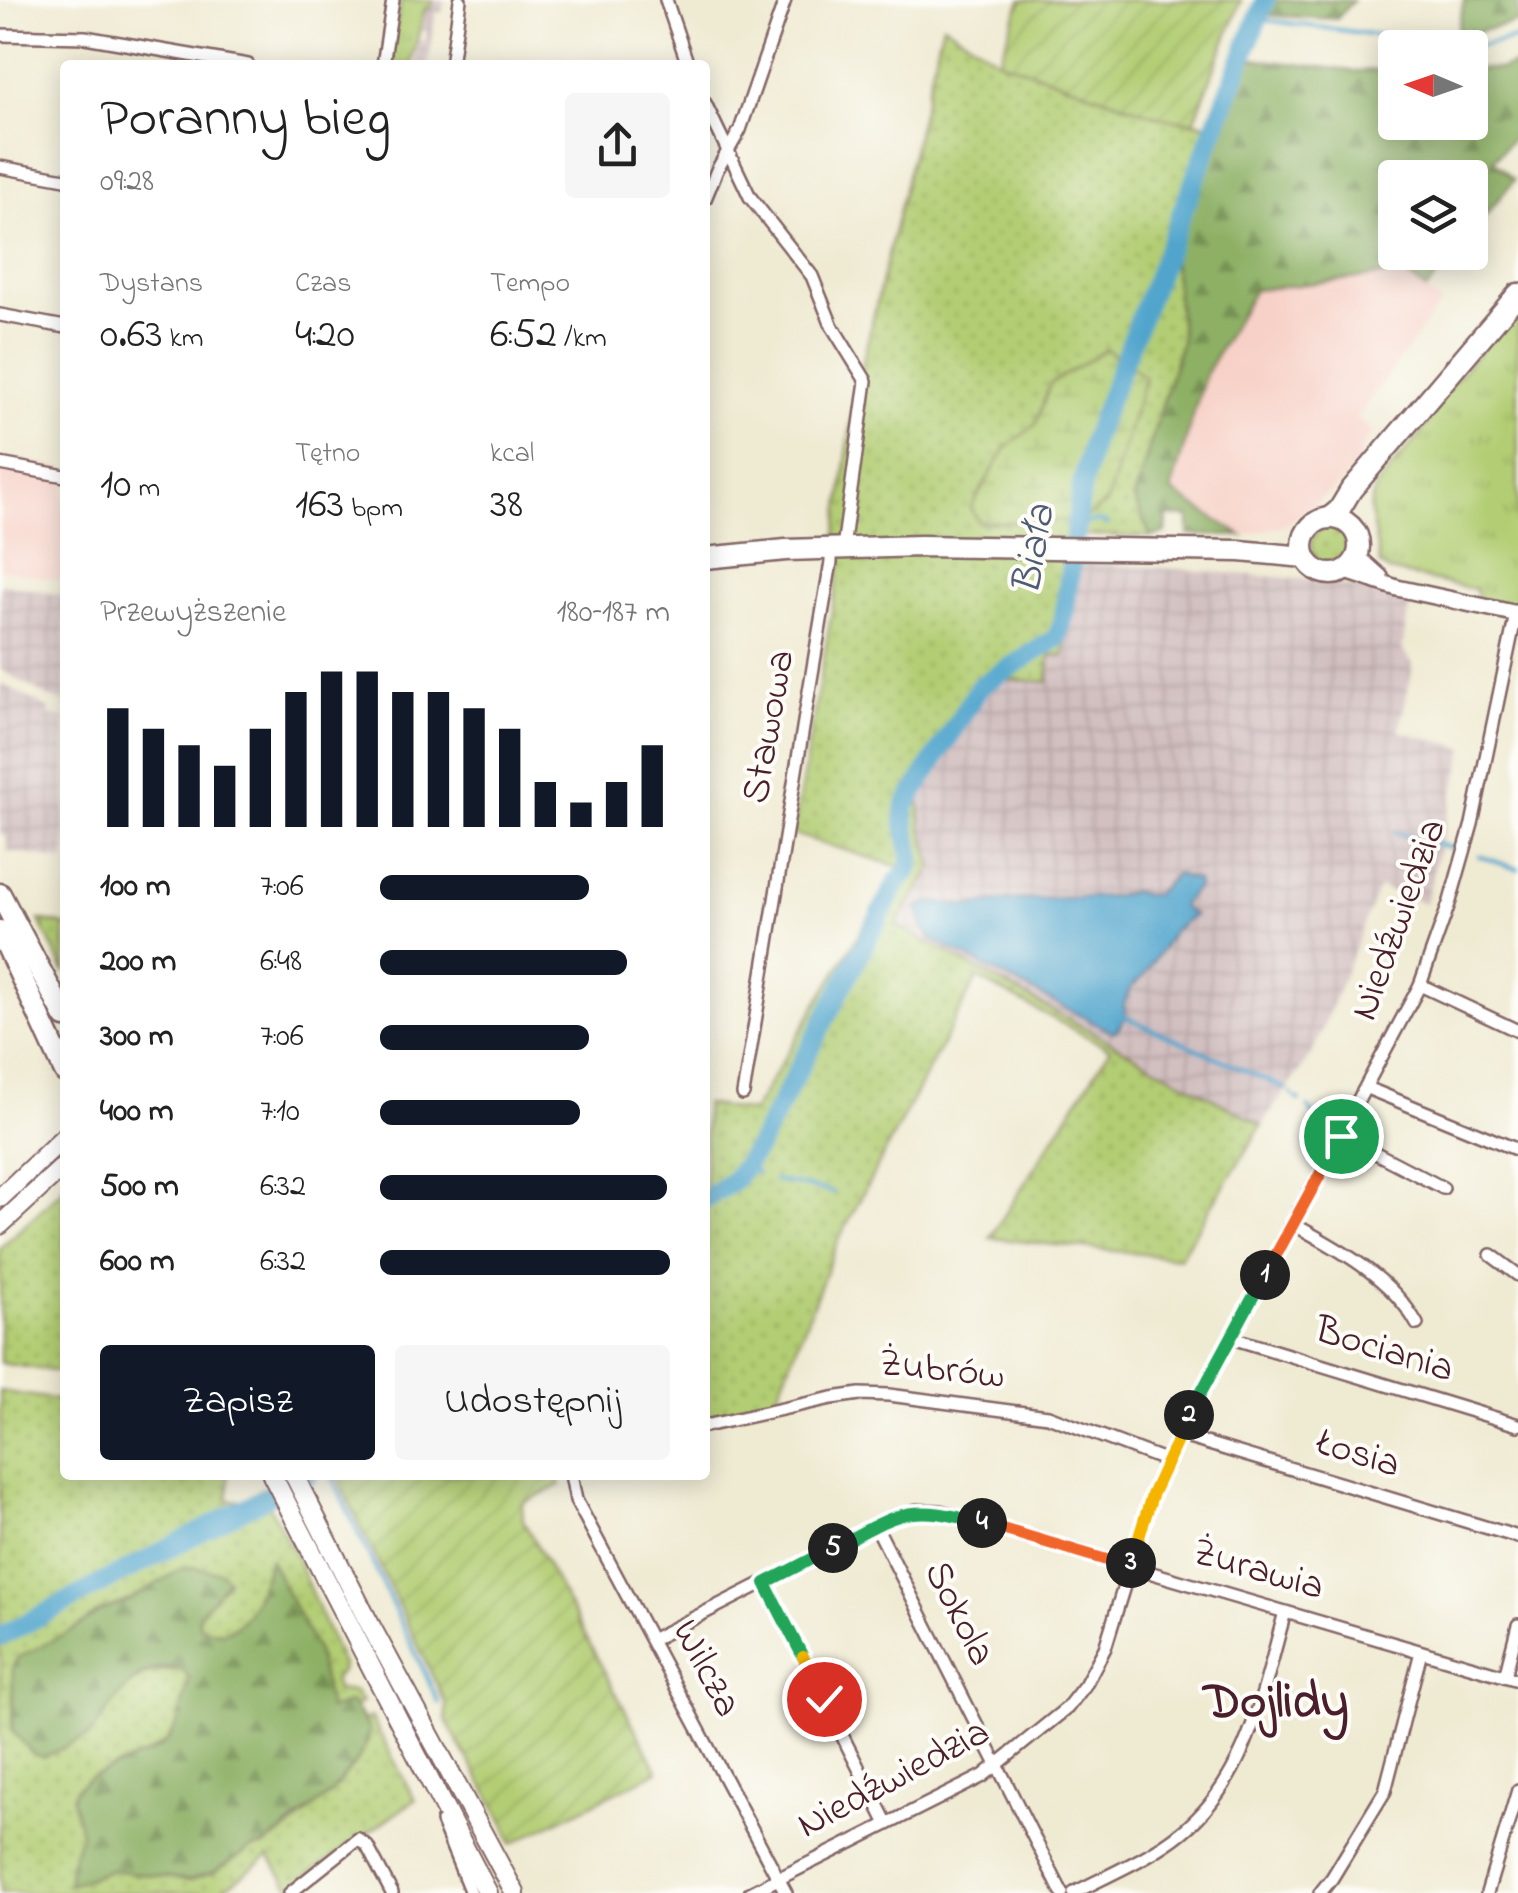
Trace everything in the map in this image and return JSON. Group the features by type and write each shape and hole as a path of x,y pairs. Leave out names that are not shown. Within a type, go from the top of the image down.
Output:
{"highway":[{"path":"1329,518 1350,526 1357,536 1358,552 1344,570 1324,573 1311,565 1305,546 1314,524 1339,510 1351,490 1518,294"},
{"path":"1350,526 1366,476"},
{"path":"710,557 837,548 1240,551 1305,546"},
{"path":"0,894 60,1006"},
{"path":"0,931 60,1061"}],"main road":[{"path":"0,1198 60,1141"},
{"path":"0,1225 60,1171"},
{"path":"293,1487 425,1771 488,1893"},
{"path":"293,1487 515,1893"},
{"path":"447,1814 459,1815 466,1802"}],"street":[{"path":"383,60 392,0"},
{"path":"452,60 460,0"},
{"path":"666,0 686,60"},
{"path":"710,188 740,130 785,0"},
{"path":"0,35 85,37 219,60"},
{"name":"Stawowa","path":"710,114 750,197 812,276 832,326 866,381 792,777 772,930 742,1094"},
{"path":"0,168 60,178"},
{"path":"0,315 60,326"},
{"path":"0,464 60,475"},
{"path":"1358,552 1361,560 1390,586"},
{"path":"1344,570 1390,586 1517,614"},
{"name":"Niedźwiedzia","path":"750,1893 998,1766 1067,1708 1085,1685 1111,1632 1166,1462 1420,985 1450,902 1472,824 1517,614"},
{"path":"1420,985 1518,1030"},
{"path":"1367,1088 1518,1150"},
{"path":"1341,1136 1442,1188"},
{"path":"1293,1224 1340,1250 1404,1300 1418,1324"},
{"path":"1491,1255 1518,1275"},
{"name":"Bociania","path":"1232,1338 1518,1425"},
{"name":"Żubrów","path":"710,1425 832,1398 889,1395 1048,1416 1166,1462"},
{"name":"Łosia","path":"1179,1435 1518,1537"},
{"name":"Wilcza","path":"572,1480 576,1500 786,1893"},
{"name":"Żurawia","path":"653,1640 892,1516 917,1510 940,1511 1512,1678"},
{"name":"Sokola","path":"876,1526 1062,1893"},
{"path":"765,1583 887,1824"},
{"path":"1074,1893 1154,1852 1201,1816 1240,1758 1253,1726 1284,1612"},
{"path":"1512,1678 1518,1625"},
{"path":"1320,1893 1385,1791 1421,1652"},
{"path":"425,1771 432,1802 471,1893"},
{"path":"1502,1893 1488,1892 1518,1790"},
{"path":"290,1893 358,1839 367,1846 392,1893"}],"shaded area":[{"path":"434,0 445,0 442,13 436,12 429,60 417,60 419,40 425,41 427,31 422,29 426,9 432,10"},
{"path":"1404,273 1441,303 1357,418 1373,432 1363,445 1359,460 1337,487 1286,525 1242,536 1171,491 1205,375 1254,290"},
{"path":"0,457 60,467 60,580 0,569"},
{"path":"1074,561 1323,581 1410,600 1402,649 1413,666 1399,731 1465,748 1425,903 1379,887 1314,1050 1262,1125 896,925 933,867 922,827 918,788 981,688 1049,654 1064,655"},
{"path":"0,583 60,595 60,701 0,669"},
{"path":"0,683 50,709 49,715 60,717 60,860 8,851 6,836 0,834"}],"green space":[{"path":"401,0 433,0 431,8 425,8 412,60 390,60"},
{"path":"1021,0 1241,0 1194,122 1163,118 999,60"},
{"path":"1266,0 1353,0 1337,19 1260,15"},
{"path":"1464,0 1518,0 1518,22 1485,30 1458,30"},
{"path":"943,24 999,60 1163,118 1221,126 1172,253 1182,338 1134,499 1151,537 1077,535 1064,656 1050,655 1048,682 1002,679 981,688 918,787 922,827 933,867 896,925 1262,1125 1179,1258 990,1238 1110,1049 977,978 838,1241 778,1394 767,1404 710,1417 710,1105 752,1112 899,867 793,834 842,553 836,538 855,394"},
{"path":"1246,58 1378,70 1378,140 1488,140 1488,69 1518,63 1518,132 1493,161 1514,180 1488,212 1488,160 1378,160 1378,270 1442,270 1426,290 1404,273 1254,290 1205,375 1171,491 1242,536 1189,535 1189,517 1167,516 1166,533 1151,537 1134,499 1182,339 1172,253"},
{"path":"1518,305 1518,607 1479,600 1474,589 1389,571 1380,565 1370,509 1376,487 1421,433 1437,402"},
{"path":"1106,349 1145,377 1107,502 1083,520 979,523 971,507 1005,449 1036,424 1050,384"},
{"path":"1330,526 1344,531 1349,545 1344,559 1330,564 1316,559 1311,545 1316,531"},
{"path":"39,920 60,924 60,963"},
{"path":"60,1192 60,1372 0,1363 0,1248"},
{"path":"0,1391 60,1400 60,1480 229,1480 228,1501 244,1500 261,1489 298,1561 342,1665 334,1678 336,1690 355,1692 362,1702 355,1707 364,1721 371,1717 415,1800 290,1887 269,1856 218,1893 0,1893","holes":["269,1561 317,1652 329,1709 338,1786 292,1827 264,1846 252,1848 212,1873 190,1880 112,1870 70,1885 70,1865 81,1835 72,1798 167,1742 177,1724 189,1680 184,1671 166,1670 139,1678 117,1697 89,1736 73,1630 100,1611 130,1600 191,1567 199,1626 215,1632 228,1631 247,1614"]},
{"path":"338,1480 559,1480 561,1485 522,1503 523,1520 658,1771 511,1844 505,1824 446,1721 446,1704"},
{"path":"270,1560 317,1652 329,1709 351,1702 369,1729 359,1758 330,1794 264,1846 252,1848 212,1873 190,1880 112,1870 69,1885 70,1865 81,1835 72,1798 75,1789 91,1777 167,1742 177,1724 189,1680 184,1671 163,1667 140,1675 89,1736 44,1757 33,1754 12,1730 13,1666 18,1658 73,1630 100,1611 130,1600 191,1567 221,1572 228,1580 199,1615 199,1626 215,1632 228,1630 248,1613"}],"water":[{"path":"1176,874 1197,881 1198,887 1183,903 1183,908 1194,915 1174,930 1143,977 1131,987 1124,1004 1126,1017 1112,1032 933,940 923,927 918,907 930,902 968,906 1011,900 1115,896 1133,891 1155,894"}],"waterway":[{"name":"Biała","path":"710,1196 733,1181 757,1148 898,881 906,873 911,855 905,827 906,805 980,686 1057,638 1093,439 1265,0"},
{"path":"1258,19 1459,46 1518,38"},
{"path":"1077,524 1108,524"},
{"path":"1395,833 1452,848"},
{"path":"1479,856 1518,869"},
{"path":"1126,1017 1286,1089"},
{"path":"1308,1107 1325,1131"},
{"path":"745,1166 757,1173"},
{"path":"774,1180 833,1192"},
{"name":"Biała","path":"0,1637 298,1480"},
{"path":"333,1480 439,1703"}],"district":[{"name":"Dojlidy","path":"1276,1703"}],"route":[{"path":"824,1699 765,1583 892,1516 917,1510 940,1511 1130,1567 1152,1495 1179,1435 1341,1136"}]}
